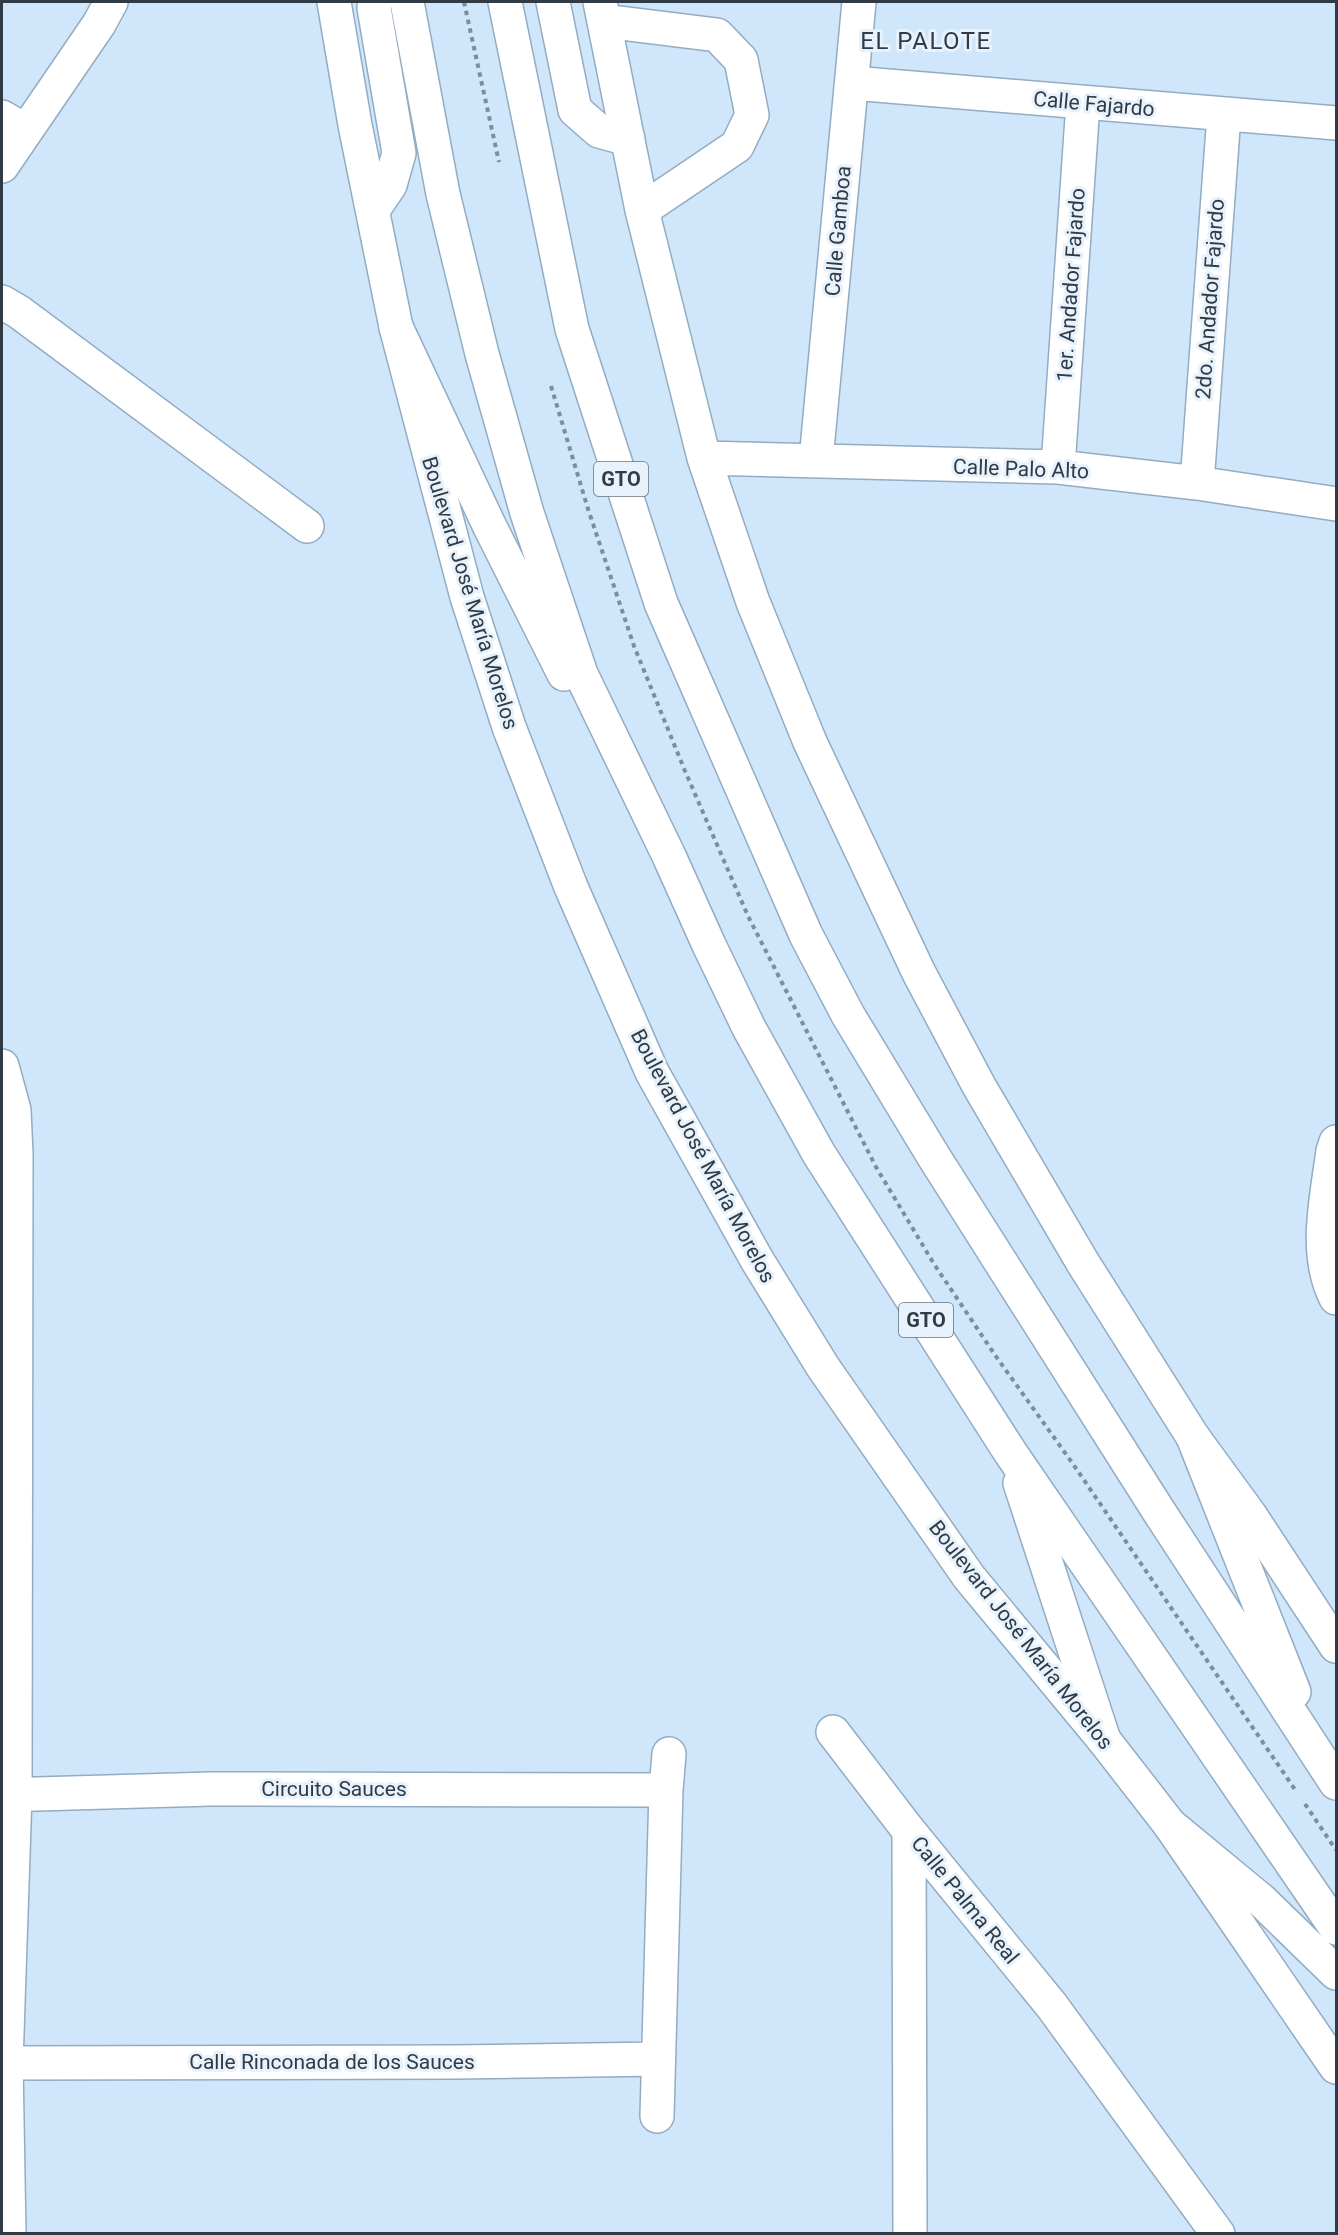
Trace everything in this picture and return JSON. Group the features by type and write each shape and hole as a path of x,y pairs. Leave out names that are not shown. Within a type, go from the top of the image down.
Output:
{"street":[{"path":"2,166 14,124 105,13 126,2"},
{"name":"Boulevard José María Morelos","path":"334,2 355,126 396,327 467,597 509,727 571,887 652,1072 758,1260 823,1367 969,1577 1104,1740 1170,1825 1336,2067"},
{"path":"373,210 390,185 399,153 374,8 375,2"},
{"name":"GTO","path":"407,2 443,194 482,354 527,513 580,674 669,856 749,1028 819,1154 1010,1452 1336,1928"},
{"name":"GTO","path":"506,2 576,340 660,603 806,935 848,1015 940,1167 1158,1510 1328,1771"},
{"path":"554,2 575,110 599,131 628,139"},
{"name":"Calle Gamboa","path":"816,460 859,2"},
{"path":"642,210 737,146 752,115 741,60 717,35 602,11 642,210 704,458 753,602 810,742 919,973 979,1086 1083,1263 1193,1437 1250,1515 1336,1646"},
{"name":"Calle Fajardo","path":"852,83 1336,123"},
{"name":"1er. Andador Fajardo","path":"1058,467 1083,103"},
{"name":"2do. Andador Fajardo","path":"1197,483 1224,115"},
{"path":"2,302 19,312 307,526"},
{"path":"396,327 531,612 581,707 669,856"},
{"name":"Calle Palo Alto","path":"704,458 1058,467 1197,483 1336,504"},
{"path":"2,1066 14,1110 16,1154 9,1367 6,2063 9,2234"},
{"path":"1336,1142 1325,1218 1325,1262 1336,1298"},
{"path":"1193,1437 1328,1771"},
{"path":"1010,1452 1040,1551 1104,1740"},
{"path":"834,1732 909,1831"},
{"path":"657,2116 666,1790 669,1754"},
{"name":"Circuito Sauces","path":"8,1795 211,1789 666,1790"},
{"path":"1170,1825 1262,1901 1336,1973"},
{"name":"Calle Palma Real","path":"909,1831 910,2233"},
{"name":"Calle Palma Real","path":"909,1831 1052,2006 1218,2234"},
{"name":"Calle Rinconada de los Sauces","path":"6,2063 658,2059"}],"district":[{"name":"EL PALOTE","path":"926,41"}]}
